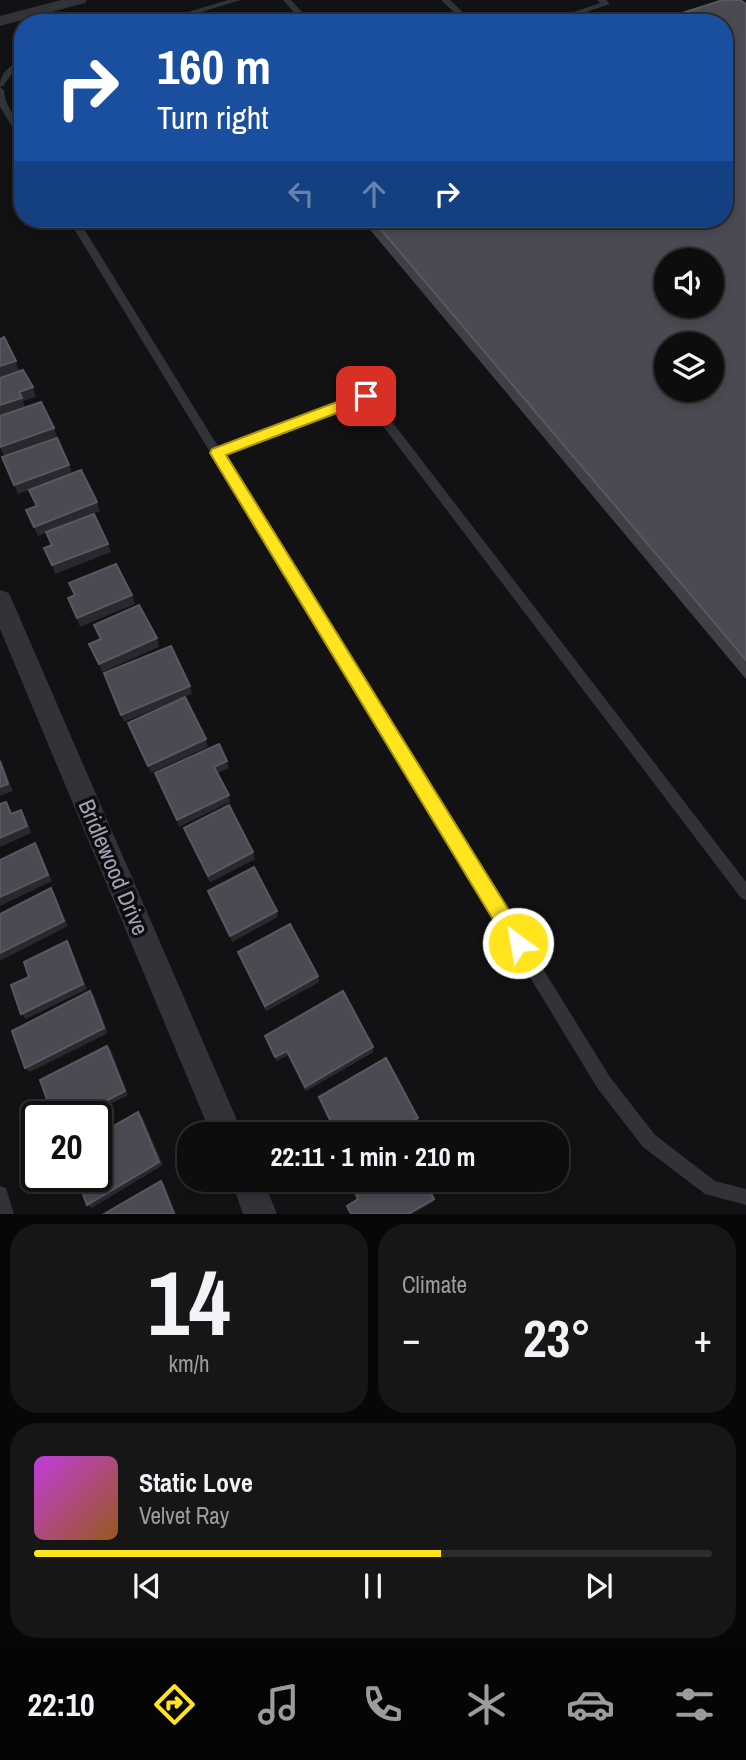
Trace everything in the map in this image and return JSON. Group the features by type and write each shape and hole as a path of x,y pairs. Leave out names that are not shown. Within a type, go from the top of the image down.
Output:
{"street":[{"path":"26,14 79,0"},
{"name":"Bridlewood Drive","path":"0,600 222,1122"},
{"path":"252,1192 260,1214"}],"lane":[{"path":"187,14 237,0"},
{"path":"287,0 300,14"},
{"path":"445,0 460,14"},
{"path":"574,14 606,4 601,0"},
{"path":"0,84 14,68"},
{"path":"0,90 0,100 14,123"},
{"path":"79,228 604,1083 649,1141 711,1188 746,1197"},
{"path":"217,453 366,396 746,893"},
{"path":"0,1194 6,1214"}],"building":[{"path":"723,0 740,0 746,4 746,660 380,228 733,228 733,14 679,14"},
{"path":"4,337 16,361 0,366 0,339"},
{"path":"23,370 33,387 19,392 22,398 0,405 0,378"},
{"path":"41,402 54,428 0,447 0,416"},
{"path":"57,438 69,465 14,485 2,457"},
{"path":"81,470 97,502 34,527 26,510 37,506 29,490"},
{"path":"94,514 108,544 52,565 44,548 52,545 46,532"},
{"path":"116,564 132,595 77,618 68,598 75,595 69,583"},
{"path":"139,605 157,638 99,664 89,644 101,639 94,625"},
{"path":"171,646 190,686 121,715 104,673"},
{"path":"185,697 206,739 148,766 128,723"},
{"path":"219,744 227,761 214,767 229,795 177,820 155,773"},
{"path":"0,761 8,784 0,787"},
{"path":"6,802 11,814 21,810 27,826 0,838 0,804"},
{"path":"229,805 253,852 208,876 184,828"},
{"path":"35,843 48,875 0,897 0,860"},
{"path":"254,867 277,911 230,936 208,891"},
{"path":"51,888 64,921 0,953 0,914"},
{"path":"290,924 318,976 265,1006 238,952"},
{"path":"67,941 83,984 21,1014 11,985 29,977 24,962"},
{"path":"90,991 104,1028 25,1068 12,1031"},
{"path":"343,991 373,1047 305,1087 287,1051 275,1057 265,1036"},
{"path":"107,1046 125,1091 106,1101 48,1101 40,1080"},
{"path":"386,1058 418,1118 411,1122 331,1122 319,1097"},
{"path":"138,1112 159,1162 112,1190 112,1127"},
{"path":"161,1181 174,1214 104,1214"},
{"path":"82,1192 109,1192 87,1205"},
{"path":"355,1192 430,1192 434,1199 408,1214 351,1214 347,1206 358,1199"}],"route":[{"path":"366,396 217,453 518,943"}]}
